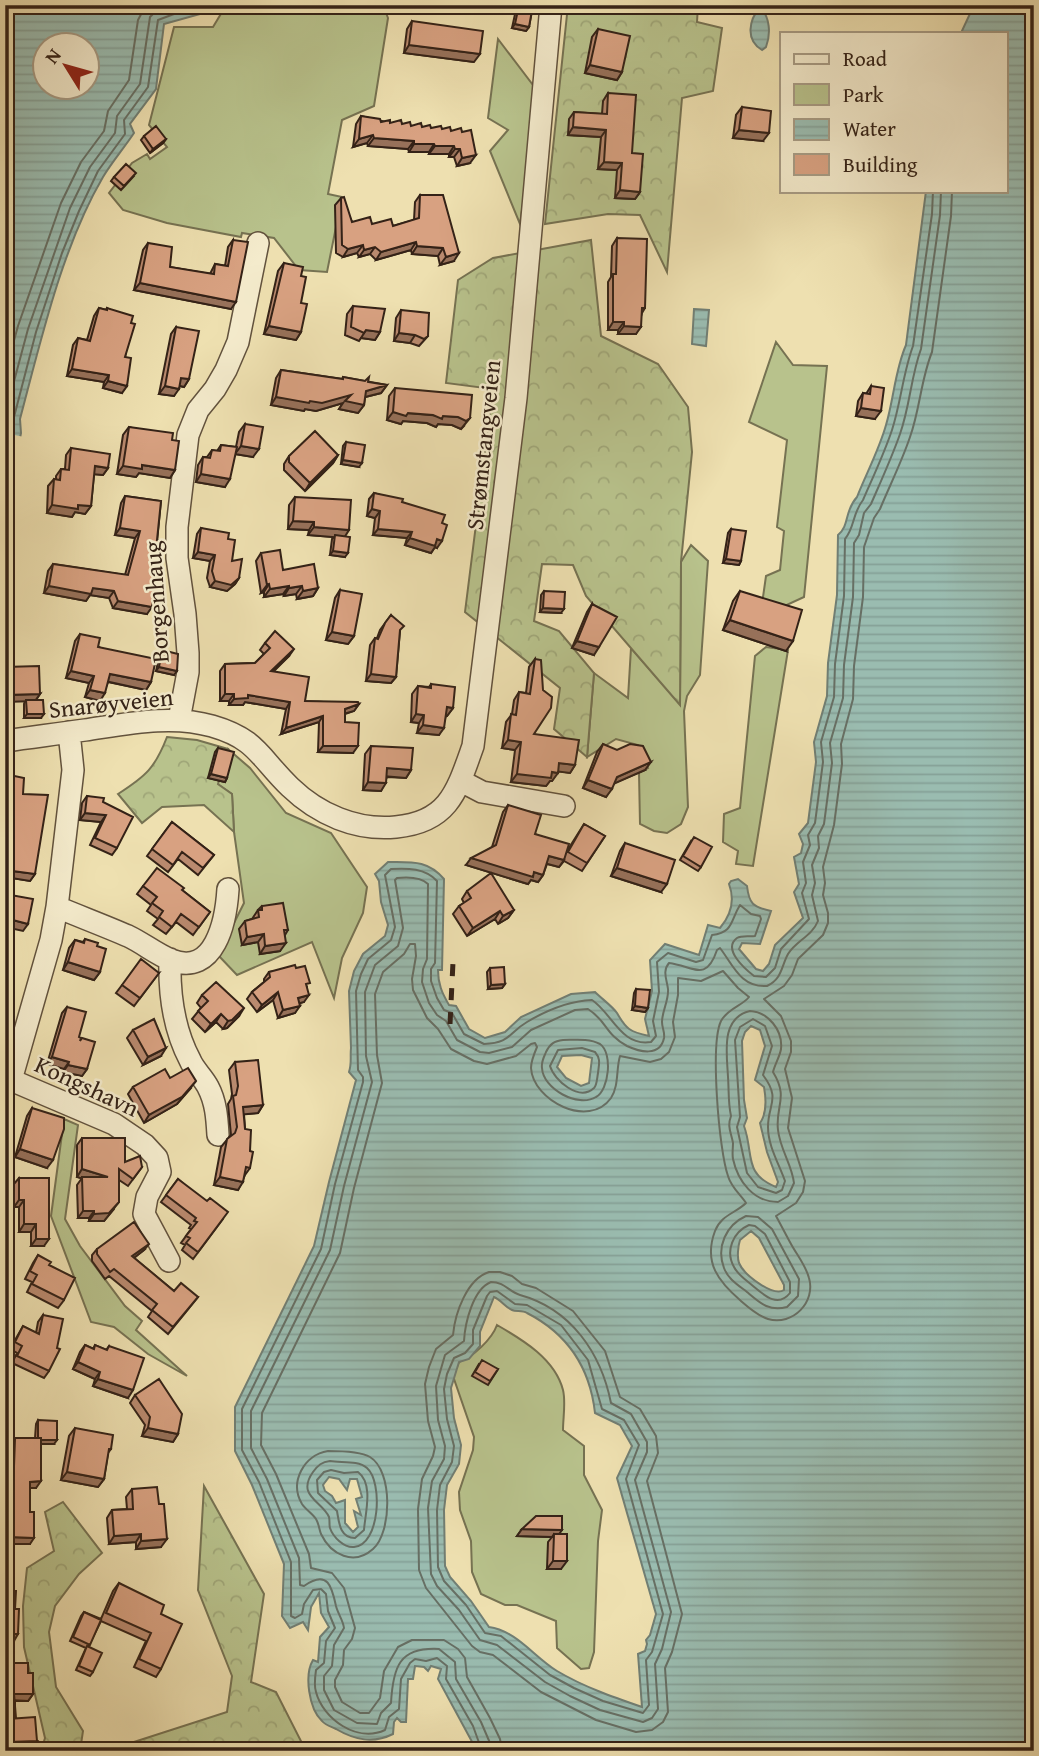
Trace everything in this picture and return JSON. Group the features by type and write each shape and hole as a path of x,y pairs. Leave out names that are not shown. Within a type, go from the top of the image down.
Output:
{"street":[{"name":"Strømstangveien","path":"461,781 473,746 516,398 551,5"},
{"name":"Borgenhaug","path":"179,720 188,672 188,653 177,558 177,527 188,435 198,410 221,379 238,342 258,243"},
{"name":"Snarøyveien","path":"5,741 130,723 179,720 211,726 242,737 258,749 290,787 315,807 333,817 363,827 383,829 410,826 429,820 448,804 461,781"},
{"name":"Kongshavn","path":"69,732 73,771 58,907 11,1080 114,1124 145,1145 157,1158 159,1172 147,1197 144,1214 169,1261"},
{"path":"461,781 482,792 564,806"},
{"path":"58,907 129,937 170,959 194,962 203,959 218,938 227,912 229,889"},
{"path":"170,959 169,996 174,1017 190,1060 212,1097 216,1108 218,1135"}],"green space":[{"path":"220,5 383,5 388,18 374,106 342,120 328,194 342,197 327,272 299,270 274,238 242,233 241,237 167,223 123,210 109,193 132,163 147,154 150,159 167,147 149,125 174,27 213,27 222,12"},
{"path":"568,5 629,12 632,5 698,5 697,22 722,28 713,91 682,98 667,272 640,215 608,214 545,224"},
{"path":"498,39 539,93 520,224 490,151 508,130 488,118"},
{"path":"591,240 601,336 658,364 688,407 692,452 681,562 680,705 586,596 573,565 542,564 534,621 559,631 594,673 587,757 554,729 560,688 465,612 493,389 446,383 458,280 493,258"},
{"path":"776,342 793,365 827,366 804,597 776,610 762,604 766,576 780,570 784,531 777,527 787,440 749,422"},
{"path":"691,545 708,561 700,675 687,696 684,711 688,807 681,824 667,833 654,831 640,824 639,773 648,768 638,745 616,739 587,757 594,673 628,698 631,648 680,704 681,562"},
{"path":"766,647 788,650 753,866 736,864 738,851 723,842 724,814 740,808 755,656"},
{"path":"167,737 197,740 228,749 218,784 232,794 234,832 204,805 162,807 142,823 118,794 148,770"},
{"path":"228,749 250,768 286,813 331,833 367,887 363,913 342,958 334,998 312,942 237,975 218,955 244,903 234,832 232,794 217,784"},
{"path":"64,1119 78,1125 65,1219 80,1246 125,1306 142,1321 136,1330 187,1376 148,1354 114,1327 91,1322 51,1216"},
{"path":"497,1325 537,1352 559,1379 564,1400 563,1430 584,1446 584,1475 602,1510 598,1541 594,1652 589,1668 581,1669 557,1648 556,1621 517,1605 505,1605 481,1594 472,1572 471,1541 460,1510 459,1492 473,1450 474,1437 453,1376 459,1362 481,1347"},
{"path":"204,1486 264,1594 251,1682 276,1692 306,1751 106,1751 227,1712 232,1676 198,1590"},
{"path":"63,1502 102,1553 79,1574 55,1606 49,1632 56,1687 83,1731 80,1751 41,1751 45,1738 24,1647 23,1606 27,1568 54,1551 45,1512"}],"water":[{"path":"5,5 205,5 207,12 164,24 156,89 130,124 134,133 103,177 76,233 45,326 20,419 21,433 5,536"},
{"path":"974,5 1034,5 1034,1751 477,1751 438,1679 441,1669 431,1666 428,1671 424,1667 415,1666 413,1679 408,1679 406,1722 397,1718 393,1734 371,1740 350,1736 325,1724 314,1709 308,1683 310,1666 313,1660 318,1662 320,1637 329,1627 321,1613 319,1593 311,1607 308,1630 303,1622 290,1628 282,1616 284,1564 235,1451 235,1407 314,1246 356,1080 349,1072 349,991 354,971 363,954 385,936 388,925 381,902 379,881 375,874 388,862 412,862 432,868 444,879 442,970 438,970 442,992 449,1005 456,1006 469,1029 485,1038 505,1032 521,1017 571,994 595,992 615,1010 629,1029 649,1036 645,1019 652,991 650,960 665,944 699,955 708,925 720,928 727,918 732,902 729,884 738,879 747,886 753,904 771,911 760,944 742,943 739,949 756,969 763,971 769,964 775,945 803,918 794,892 799,884 794,857 801,853 803,844 799,834 808,823 816,762 814,742 827,696 828,663 837,595 838,535 844,527 850,507 857,497 883,434 906,345 926,192 1007,192 1007,32 961,32","holes":["751,1026 760,1030 765,1046 755,1080 764,1087 765,1110 760,1123 778,1182 776,1187 758,1176 754,1169 744,1126 747,1118 742,1041","581,1055 592,1058 589,1083 581,1086 566,1078 557,1067 562,1056","751,1231 759,1238 784,1285 784,1290 773,1290 759,1284 738,1261 740,1240","494,1297 512,1310 525,1312 541,1321 575,1354 588,1381 595,1413 620,1425 632,1446 617,1478 656,1614 646,1640 645,1651 638,1654 642,1707 567,1677 517,1639 499,1629 489,1627 450,1577 445,1566 444,1510 447,1485 459,1464 461,1445 454,1418 451,1388 459,1362 469,1359 480,1346 480,1332","329,1477 339,1479 347,1490 350,1479 357,1479 362,1497 356,1499 361,1515 354,1511 358,1527 353,1532 345,1523 345,1500 336,1503 323,1485"]},
{"path":"760,7 768,21 769,31 766,47 762,50 753,41 750,30"},
{"path":"694,309 709,310 706,346 692,344"}],"pier":[{"path":"5,433 24,437 14,492 5,489 14,446 5,437"}],"building":[{"path":"519,5 533,5 529,27 515,24"},
{"path":"412,21 483,31 480,54 409,45"},
{"path":"598,29 630,36 622,72 590,65"},
{"path":"608,93 636,95 632,153 643,154 640,192 620,190 622,163 604,162 606,130 573,127 574,112 607,114"},
{"path":"742,107 771,111 769,133 739,130"},
{"path":"361,116 380,119 381,122 390,120 390,123 401,120 402,124 410,122 411,126 421,123 422,127 450,127 451,131 461,128 462,132 471,130 476,155 462,158 460,149 455,149 454,146 414,144 414,141 374,138 373,135 359,139"},
{"path":"156,126 166,139 153,149 144,136"},
{"path":"126,164 136,173 124,186 114,177"},
{"path":"420,195 443,195 459,253 446,257 443,248 417,246 416,242 381,252 375,247 364,250 363,245 348,249 342,245 341,198 344,197 352,222 370,217 372,224 391,219 393,226 419,218"},
{"path":"617,238 647,239 645,308 642,308 641,327 613,322 613,274 616,274"},
{"path":"233,240 248,242 236,302 140,283 148,243 172,247 170,267 214,274 215,264 228,266"},
{"path":"284,263 303,267 301,276 306,277 301,303 307,304 301,332 269,326"},
{"path":"353,306 385,309 380,332 366,330 364,333 351,327"},
{"path":"99,308 133,316 131,323 135,324 125,357 131,358 127,386 108,381 109,375 72,369 78,338 90,341"},
{"path":"401,310 429,313 428,336 424,339 399,333"},
{"path":"176,327 199,331 189,379 181,378 179,389 165,386"},
{"path":"281,370 365,381 369,377 368,382 387,385 366,391 364,405 345,401 351,395 322,403 309,403 276,397"},
{"path":"871,386 884,388 881,411 861,408 863,393 870,394"},
{"path":"395,388 472,395 470,418 466,421 458,417 443,416 442,419 433,415 408,413 406,416 393,412"},
{"path":"245,424 263,427 259,449 241,446"},
{"path":"129,427 173,433 172,440 179,441 175,470 142,465 142,469 123,466"},
{"path":"315,431 338,455 310,483 289,462 289,456"},
{"path":"346,442 365,445 362,463 343,460"},
{"path":"221,445 237,447 230,479 201,474 203,457 210,458 212,450 220,451"},
{"path":"71,448 110,454 108,468 95,466 91,506 78,505 78,509 52,505 54,479 60,480 61,469 69,470"},
{"path":"374,493 403,499 402,502 445,515 442,523 447,525 442,541 437,539 435,546 410,538 412,532 378,529 380,511 372,509"},
{"path":"125,496 161,501 157,540 163,542 153,582 156,583 152,607 118,601 114,591 93,588 91,594 49,586 53,564 128,575 140,531 120,528"},
{"path":"295,497 351,500 349,530 314,527 314,522 293,521"},
{"path":"201,528 229,533 228,539 235,540 232,561 242,559 239,578 231,585 215,581 212,571 215,555 198,552"},
{"path":"731,529 746,531 741,561 726,559"},
{"path":"335,535 350,537 348,553 333,551"},
{"path":"280,550 283,570 314,564 318,588 303,591 302,586 270,589 261,553"},
{"path":"340,590 362,594 354,636 332,632"},
{"path":"544,591 565,592 564,609 543,608"},
{"path":"740,591 802,610 793,641 730,620"},
{"path":"592,604 617,617 599,647 577,641"},
{"path":"391,615 404,626 400,630 396,677 371,674 375,638 378,639"},
{"path":"275,631 294,649 271,671 309,677 305,701 358,702 359,704 345,709 345,722 359,723 358,746 323,746 323,716 286,728 290,702 248,695 248,698 234,699 234,694 225,694 225,664 255,663 270,648 265,643"},
{"path":"80,634 100,638 98,647 156,659 151,682 110,674 105,693 90,690 94,676 71,671"},
{"path":"162,650 178,654 177,671 159,667"},
{"path":"535,659 541,660 543,690 552,697 551,708 534,734 579,740 575,765 559,763 558,773 552,772 551,778 517,774 521,742 508,740 511,714 516,715 519,692 530,694"},
{"path":"39,666 40,694 5,695 5,667"},
{"path":"431,684 455,687 453,708 447,707 444,728 423,725 424,715 416,714 418,686 431,688"},
{"path":"26,700 43,700 44,714 27,714"},
{"path":"603,744 617,750 630,744 643,746 651,762 617,777 612,789 588,780"},
{"path":"371,746 413,748 411,770 387,768 386,783 368,782"},
{"path":"218,748 234,752 227,778 211,774"},
{"path":"5,774 24,778 23,794 48,795 35,874 5,870 13,803 5,803"},
{"path":"87,796 104,798 103,802 133,817 117,848 95,838 106,815 85,813"},
{"path":"508,805 541,815 535,834 569,844 564,860 549,856 543,875 534,872 533,877 471,858 496,845"},
{"path":"172,822 214,855 203,868 182,852 173,865 152,849"},
{"path":"584,824 605,836 587,863 568,852"},
{"path":"694,837 712,847 701,867 683,856"},
{"path":"625,843 675,860 667,884 617,868"},
{"path":"157,868 210,912 199,927 181,914 172,927 159,917 163,911 152,903 157,897 143,886"},
{"path":"491,873 514,910 503,916 500,911 473,928 459,906 471,898 467,891"},
{"path":"5,894 33,899 28,924 5,918"},
{"path":"283,903 288,930 284,930 286,943 265,946 264,934 247,937 245,921 259,917 258,910 262,910 262,906"},
{"path":"85,939 106,949 100,972 68,962 75,940 84,943"},
{"path":"141,959 159,973 140,998 122,985"},
{"path":"295,965 296,968 305,966 310,983 306,984 309,995 298,998 300,1006 283,1010 278,992 262,1005 252,992 270,977 269,972"},
{"path":"504,967 505,984 491,985 490,968"},
{"path":"5,982 8,982 5,1005"},
{"path":"216,982 244,1008 232,1020 228,1021 221,1014 211,1024 198,1011 208,1001 202,995"},
{"path":"636,989 650,990 648,1008 635,1006"},
{"path":"67,1007 86,1012 80,1041 82,1038 95,1042 87,1069 68,1065 69,1062 52,1057"},
{"path":"154,1019 166,1048 148,1057 133,1030"},
{"path":"258,1060 263,1105 243,1107 245,1129 251,1130 250,1151 253,1152 250,1168 246,1167 243,1182 220,1177 227,1139 235,1133 237,1127 233,1096 236,1095 238,1086 235,1062"},
{"path":"188,1068 196,1081 182,1097 149,1115 133,1087 165,1069 170,1078"},
{"path":"32,1108 64,1118 64,1129 53,1160 20,1149"},
{"path":"82,1138 125,1138 125,1162 140,1156 142,1167 133,1179 119,1169 119,1202 109,1213 94,1214 94,1211 83,1211 82,1177 108,1177 82,1169"},
{"path":"19,1178 49,1178 49,1239 36,1239 36,1224 24,1224 24,1200 19,1200"},
{"path":"178,1179 207,1201 210,1198 228,1212 198,1252 186,1243 190,1238 186,1236 197,1222 194,1221 196,1218 166,1195"},
{"path":"134,1222 149,1244 132,1256 174,1291 181,1283 198,1297 173,1327 152,1310 157,1304 114,1269 110,1272 97,1254 97,1249"},
{"path":"38,1255 51,1262 49,1265 75,1278 64,1300 32,1284 37,1275 30,1271"},
{"path":"43,1315 63,1319 57,1348 60,1349 49,1371 17,1356 22,1346 15,1342 23,1326 39,1334"},
{"path":"85,1345 94,1349 95,1345 107,1350 109,1346 144,1358 133,1390 98,1379 100,1372 78,1362"},
{"path":"482,1360 498,1369 490,1381 475,1372"},
{"path":"159,1379 182,1414 178,1434 148,1428 150,1417 135,1395"},
{"path":"38,1420 57,1421 57,1440 38,1438"},
{"path":"75,1428 113,1435 104,1479 67,1472"},
{"path":"15,1438 41,1438 41,1481 30,1482 30,1512 34,1512 34,1538 9,1537 7,1512 9,1494 13,1494"},
{"path":"157,1487 159,1504 164,1504 167,1539 141,1541 141,1534 114,1536 112,1510 133,1509 132,1489"},
{"path":"536,1516 562,1516 562,1530 522,1529"},
{"path":"554,1534 567,1534 567,1561 553,1561"},
{"path":"119,1583 164,1605 161,1614 182,1624 161,1669 139,1659 151,1633 106,1613"},
{"path":"5,1591 16,1591 15,1609 19,1609 18,1634 10,1634 10,1663 28,1663 28,1673 33,1673 33,1694 14,1694 16,1718 5,1719"},
{"path":"84,1612 101,1620 90,1645 73,1637"},
{"path":"87,1646 102,1653 93,1672 79,1666"},
{"path":"35,1717 37,1741 9,1742 8,1719"}],"railway":[{"path":"450,1024 453,962"}]}
